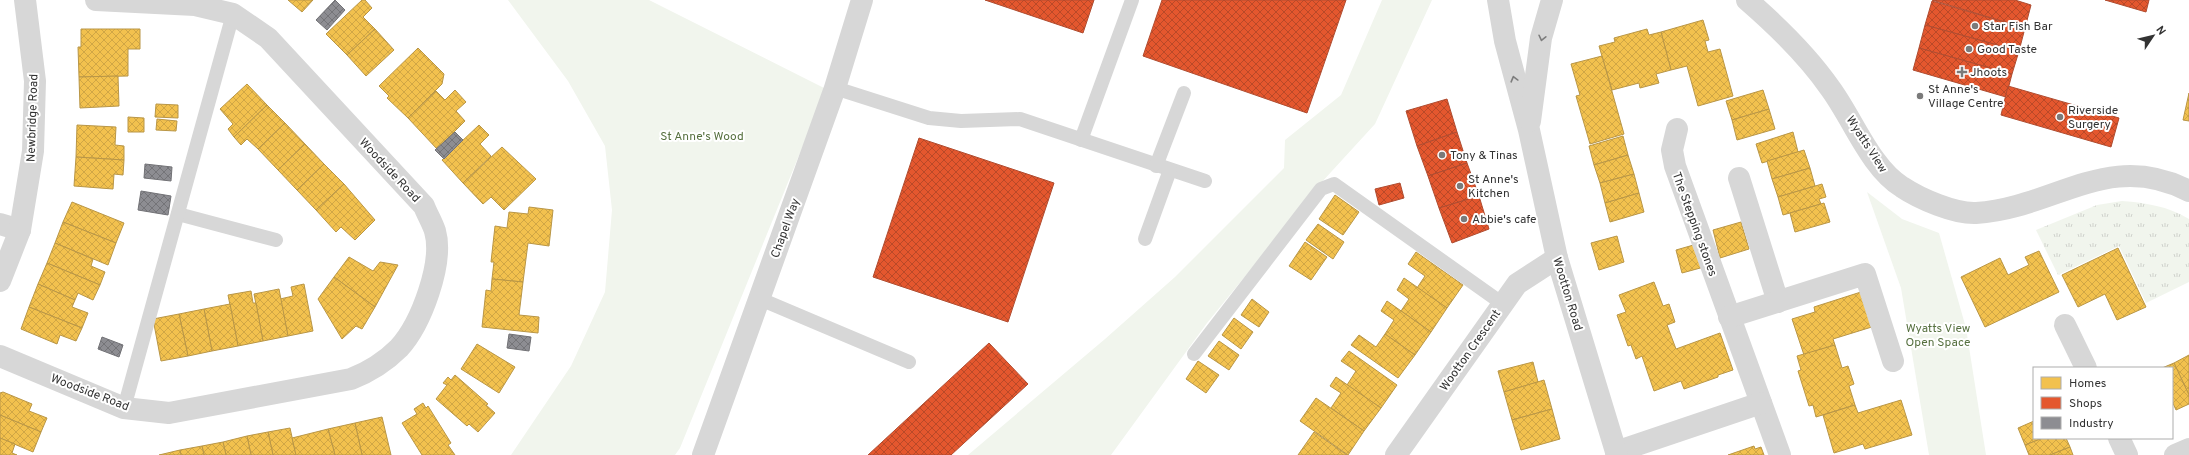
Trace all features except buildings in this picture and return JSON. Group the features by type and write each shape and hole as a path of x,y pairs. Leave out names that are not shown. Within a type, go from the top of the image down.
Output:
{"street":[{"name":"Newbridge Road","path":"0,281 10,227 33,151 35,81 25,0"},
{"name":"Woodside Road","path":"0,356 124,408 169,413 350,379 371,371 399,348 416,322 430,289 436,262 435,232 424,206 268,38 233,14 195,5 96,0"},
{"name":"Chapel Way","path":"703,455 835,88 862,0"},
{"name":"Wootton Road","path":"1498,0 1506,49 1529,130 1557,258 1617,453"},
{"name":"Wootton Road","path":"1529,130 1534,78 1541,38 1552,0"},
{"name":"Wyatts View","path":"1747,0 1775,24 1830,87 1883,172 1903,188 1947,208 1975,213 2034,201 2096,179 2126,175 2155,178 2176,184 2189,191"},
{"name":"The Stepping stones","path":"1677,129 1672,150 1674,166 1780,455"},
{"path":"1739,178 1778,302"},
{"name":"Wootton Crescent","path":"1399,453 1517,284 1557,258"},
{"path":"1729,317 1865,274 1893,362"},
{"path":"2065,325 2086,367"},
{"path":"1617,453 1761,403"},
{"path":"2119,439 2127,455"},
{"path":"2175,455 2189,449"}],"lane":[{"path":"1081,140 1132,0"},
{"path":"124,408 233,14"},
{"path":"835,88 929,118 961,121 1020,119 1156,166 1205,181"},
{"path":"1156,166 1184,93"},
{"path":"1145,239 1170,170"},
{"path":"1194,354 1321,189 1334,184 1503,304"},
{"path":"178,214 276,240"},
{"path":"760,298 909,362"}],"green space":[{"name":"St Anne's Wood","path":"508,0 649,0 826,89 680,448 675,455 511,455 571,366 605,292 612,210 605,146 568,81"},
{"path":"1382,0 1432,0 1375,124 1321,183 1207,323 1111,455 968,455 1105,339 1175,277 1284,168 1285,140 1341,95"},
{"name":"Wyatts View Open Space","path":"1867,192 1902,219 1939,233 1966,328 1986,455 1929,455 1901,288"},
{"path":"2122,201 2165,208 2189,219 2189,282 2146,303 2119,246 2058,275 2036,230 2097,205"}],"place":[{"name":"Star Fish Bar","path":"1975,26"},
{"name":"Good Taste","path":"1969,49"},
{"name":"Jhoots","path":"1962,72"},
{"name":"St Anne's Village Centre","path":"1920,96"},
{"name":"Riverside Surgery","path":"2060,117"},
{"name":"Tony & Tinas","path":"1442,155"},
{"name":"St Anne's Kitchen","path":"1460,186"},
{"name":"Abbie's cafe","path":"1464,219"}]}
